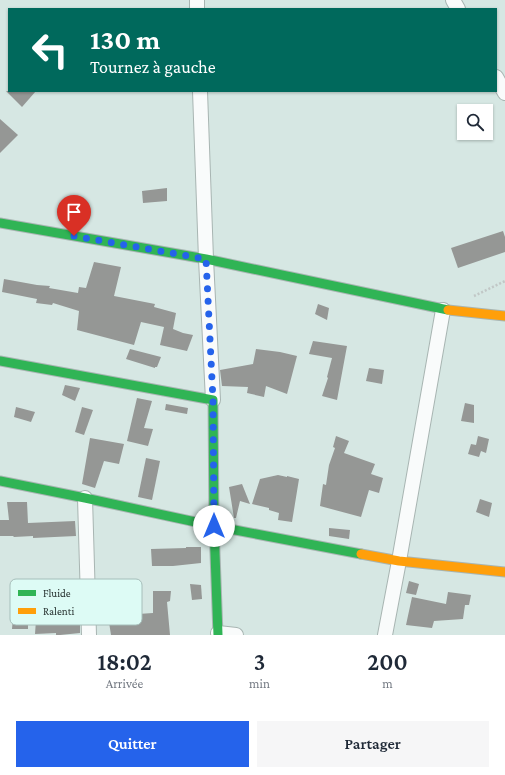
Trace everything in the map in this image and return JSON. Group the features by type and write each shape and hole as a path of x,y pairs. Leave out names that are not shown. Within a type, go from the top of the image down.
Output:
{"street":[{"path":"497,79 505,93"},
{"path":"200,92 213,400 214,526 218,634 236,635"},
{"path":"0,222 206,259 443,310 505,316"},
{"path":"385,635 443,310"},
{"path":"0,361 213,400"},
{"path":"0,481 214,526 399,561 505,572"},
{"path":"85,498 87,579"},
{"path":"89,625 89,635"}],"building":[{"path":"6,91 35,92 22,107"},
{"path":"0,119 18,135 0,153"},
{"path":"167,188 167,201 143,203 142,191"},
{"path":"503,231 505,237 505,252 458,268 451,248"},
{"path":"94,262 121,267 114,296 155,304 154,307 176,313 173,329 193,335 187,351 160,345 164,327 141,322 134,345 77,330 79,311 53,303 52,305 36,303 37,299 2,292 4,279 50,286 49,288 78,293 79,287 86,288"},
{"path":"318,304 329,308 327,320 315,314"},
{"path":"313,341 347,346 337,400 322,396 328,378 332,358 309,354"},
{"path":"130,349 161,357 157,367 155,368 126,359"},
{"path":"256,349 297,356 287,394 266,386 264,397 247,393 248,387 222,386 220,370 253,364"},
{"path":"369,368 384,370 382,384 366,381"},
{"path":"65,385 80,388 75,401 62,395"},
{"path":"137,398 152,401 144,428 153,429 148,446 127,441"},
{"path":"465,403 474,405 474,423 461,421"},
{"path":"166,404 188,408 187,414 165,410"},
{"path":"16,407 35,412 31,422 14,417"},
{"path":"82,407 93,410 84,435 75,432"},
{"path":"336,436 349,441 344,453 375,464 371,474 383,478 379,493 369,490 361,517 320,506 323,484 326,485 329,465 335,448 333,447"},
{"path":"478,436 489,439 486,453 481,451 479,457 468,454 471,444 476,445"},
{"path":"90,438 124,444 119,464 104,461 95,488 82,484"},
{"path":"146,458 160,461 152,500 138,497"},
{"path":"278,475 299,479 292,522 278,520 279,513 269,510 269,508 252,504 260,479"},
{"path":"242,484 250,504 240,501 236,518 234,518 229,487"},
{"path":"480,499 492,503 489,517 476,512"},
{"path":"7,502 27,502 28,523 75,521 76,536 33,538 33,536 0,536 0,520 9,520"},
{"path":"329,528 350,530 349,539 329,536"},
{"path":"201,547 201,563 173,566 152,566 151,549"},
{"path":"409,581 419,584 416,595 406,593"},
{"path":"190,584 201,585 202,599 192,600"},
{"path":"153,591 171,591 170,601 167,602 170,635 111,635 109,625 142,625 142,614 153,613"},
{"path":"448,592 471,595 469,605 465,605 463,619 434,621 432,628 406,625 412,597 446,604"},
{"path":"12,625 28,625 28,629 12,629"},
{"path":"36,625 80,625 80,633 60,635 56,635 56,633 35,634"}],"traffic: fast":[{"path":"0,223 206,259 448,310"},
{"path":"0,361 213,400 214,526 218,635"},
{"path":"0,481 214,526 361,554"}],"traffic: slow":[{"path":"448,310 505,316"},
{"path":"361,554 399,561 505,572"}],"route":[{"path":"74,236 206,259 213,400 214,526"}]}
